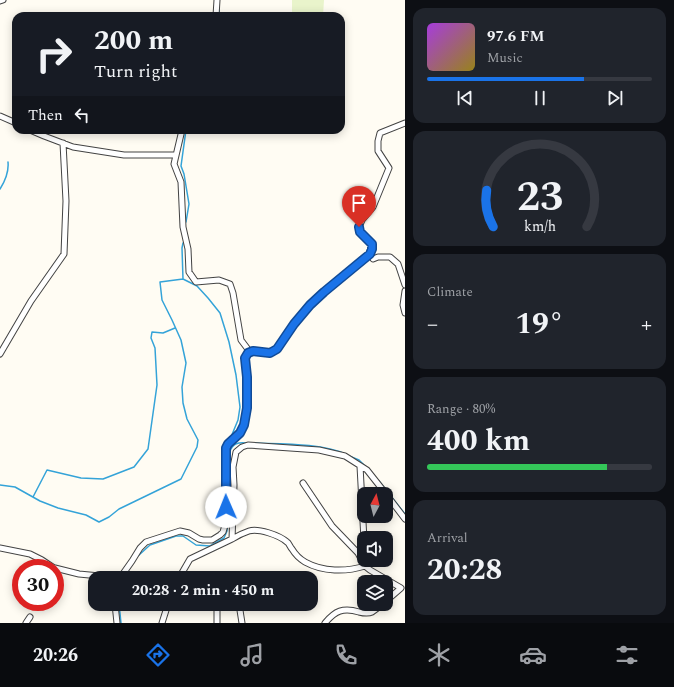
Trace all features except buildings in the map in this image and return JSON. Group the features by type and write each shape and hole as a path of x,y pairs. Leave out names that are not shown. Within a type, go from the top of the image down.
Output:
{"street":[{"path":"216,12 217,0"},
{"path":"0,116 12,121"},
{"path":"125,571 140,548 146,542 180,531 189,533 194,537 203,540 212,540 224,532 226,522 226,448 228,444 240,433 244,425 247,408 247,377 245,358 248,353 253,351 270,353 277,349 294,324 310,305 370,254 372,244 360,232 359,227 362,220 373,207 389,168 378,151 380,133 405,123"},
{"path":"40,134 73,147 124,155 176,155"},
{"path":"181,134 174,164 181,182 183,227 188,249 189,272 196,282 219,280 230,284 233,293 241,340 250,352"},
{"path":"0,354 31,301 64,254 66,201 62,143"},
{"path":"370,254 373,260 378,257 390,258 398,264 405,285"},
{"path":"405,292 403,305 405,313"},
{"path":"232,539 234,485 233,467 236,452 242,447 248,445 319,450 345,456 367,470 380,487"},
{"path":"360,466 364,531"},
{"path":"303,483 332,526 357,552"},
{"path":"393,503 405,519"},
{"path":"183,571 190,559 249,531 258,530 276,536 287,542 295,554 304,562 331,570 346,570 359,567"},
{"path":"0,548 30,554 40,559"},
{"path":"368,567 379,575"},
{"path":"64,570 88,575"},
{"path":"393,583 401,588 393,595"},
{"path":"325,623 336,613 342,610 352,610 364,614 373,611"},
{"path":"116,611 117,623"},
{"path":"162,623 166,611"},
{"path":"217,611 217,623"},
{"path":"240,611 242,623"},
{"path":"26,623 30,617"}],"green space":[{"path":"292,0 324,0 323,12 292,12"}],"waterway":[{"path":"219,4 219,12"},
{"path":"185,134 181,166 184,174 189,204 186,222"},
{"path":"0,189 4,183 8,169 8,162"},
{"path":"183,243 183,279"},
{"path":"0,485 15,487 40,501 58,508 86,515 99,522 109,517 119,509 181,479 197,447 198,440 187,419 183,403 182,387 186,363 181,340 162,300 160,282 183,279 197,286 220,313 229,342 236,375 240,407 238,420 231,437 227,441"},
{"path":"33,497 47,470 81,478 103,479 134,467 148,449 157,385 155,348 151,338 152,332 163,333 175,328"},
{"path":"228,490 230,451 235,444 249,443"},
{"path":"254,443 313,446 336,450 345,454"},
{"path":"349,456 359,460 364,465"},
{"path":"379,481 405,514"},
{"path":"139,555 150,545 176,536 183,536 196,545 210,546 224,538 227,531 227,526"},
{"path":"120,611 121,623"}],"route":[{"path":"226,507 226,448 228,444 240,433 244,425 247,408 247,377 245,358 248,353 253,351 270,353 277,349 294,324 310,305 370,254 372,244 360,232 359,227"}]}
